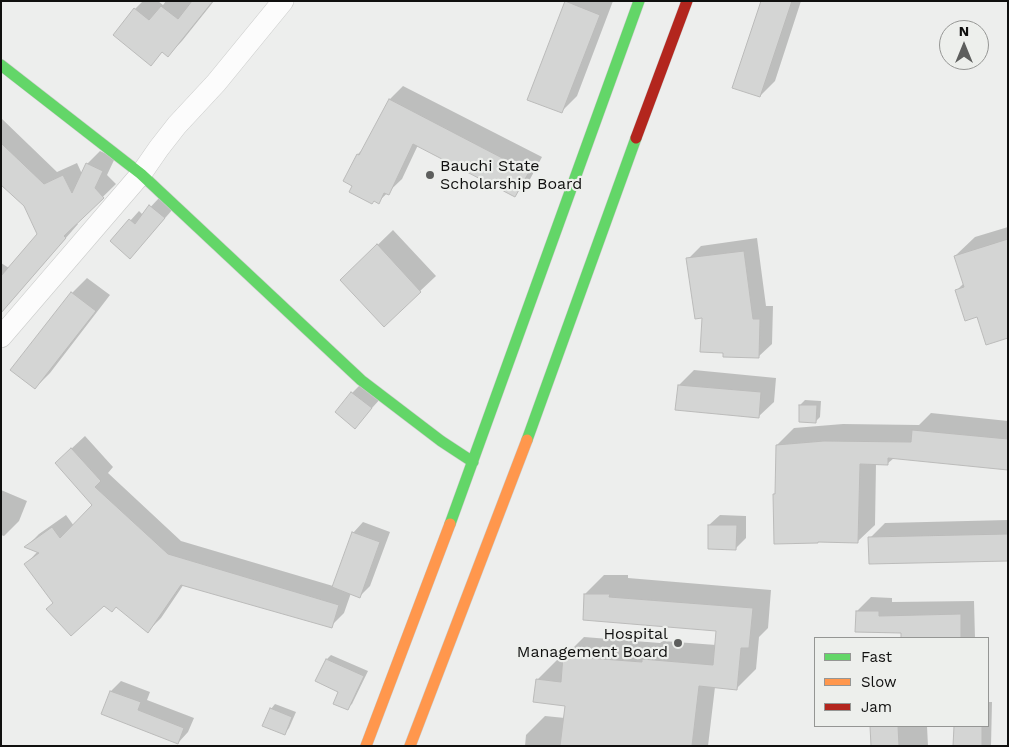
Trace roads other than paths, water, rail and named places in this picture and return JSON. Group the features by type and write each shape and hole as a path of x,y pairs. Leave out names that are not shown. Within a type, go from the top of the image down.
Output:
{"street":[{"path":"1,337 141,174 177,125 216,83 283,1"},
{"path":"366,746 473,462 639,1"},
{"path":"410,746 514,477 687,1"},
{"path":"1,65 141,174 362,380 441,441 473,462"}],"place":[{"name":"Bauchi State Scholarship Board","path":"430,175"},
{"name":"Hospital Management Board","path":"678,643"}]}
